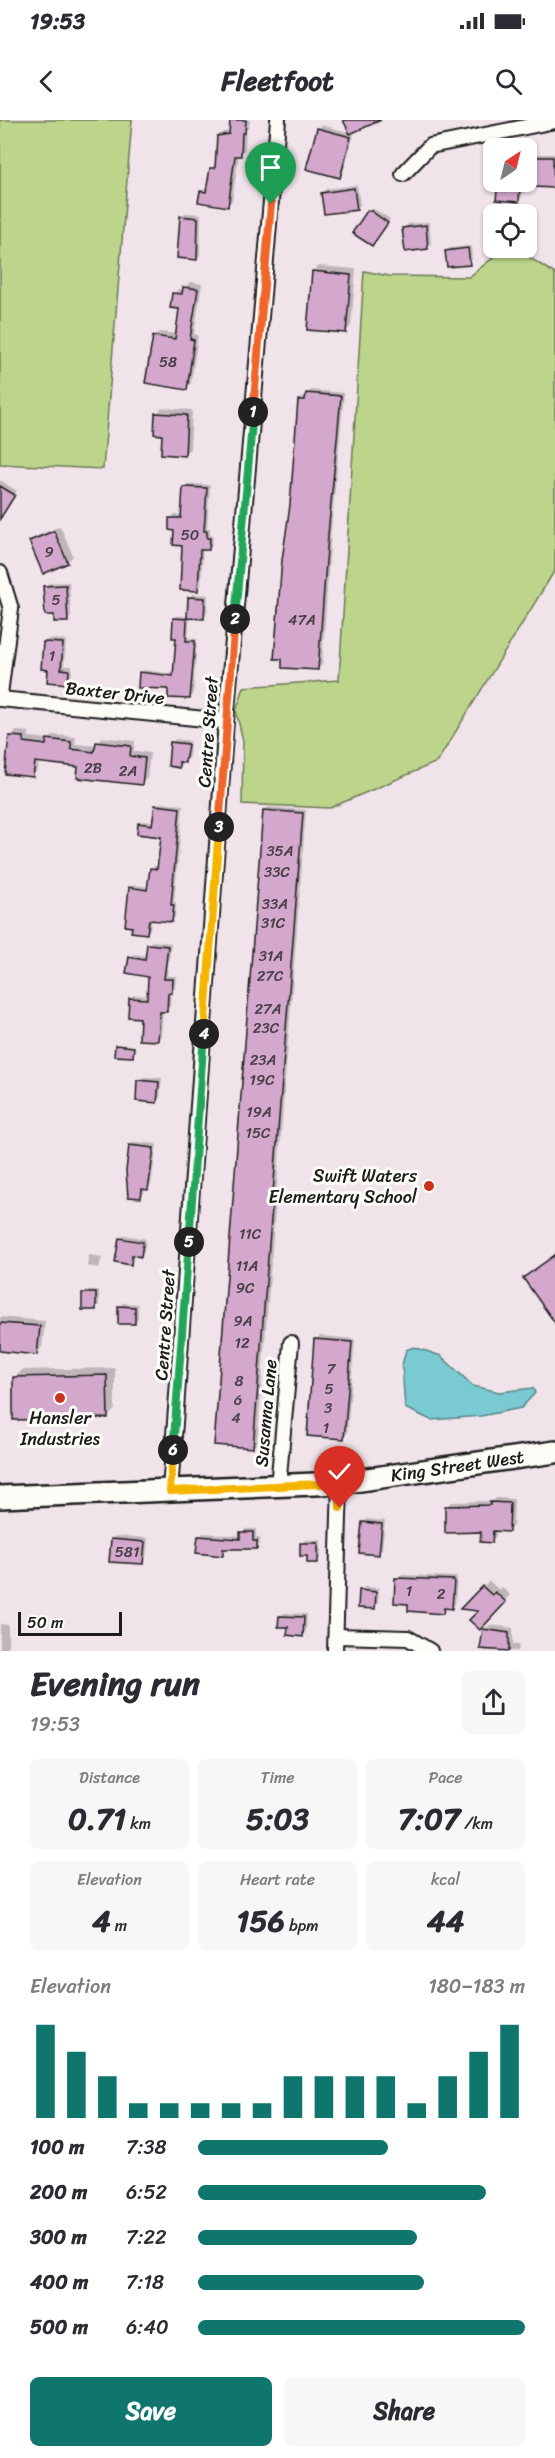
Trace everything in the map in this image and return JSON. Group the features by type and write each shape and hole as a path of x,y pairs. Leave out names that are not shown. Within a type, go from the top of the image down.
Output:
{"main road":[{"name":"King Street West","path":"0,1497 340,1483 555,1452"}],"street":[{"name":"Centre Street","path":"170,1491 226,721 278,120"},
{"path":"403,174 430,146 555,121"},
{"path":"0,573 11,609 0,694"},
{"name":"Baxter Drive","path":"0,699 226,721"},
{"name":"Susanna Lane","path":"278,1487 291,1342"},
{"path":"336,1651 340,1483"},
{"path":"336,1636 408,1638 430,1651"}],"green space":[{"path":"0,120 132,120 103,469 0,464"},
{"path":"493,258 530,258 555,274 555,570 437,762 330,808 242,804 243,741 236,711 244,687 339,680 364,271 389,276 469,277"}],"water":[{"path":"414,1347 441,1356 473,1386 499,1392 533,1388 535,1393 521,1408 481,1416 431,1420 405,1408 402,1365 406,1350"}],"building":[{"path":"230,120 246,120 245,133 242,133 241,156 235,156 228,207 198,202 200,191 206,192 210,168 215,168 217,136 229,134"},
{"path":"343,120 381,120 350,134"},
{"path":"317,128 351,137 340,178 306,169"},
{"path":"537,157 553,157 554,188 537,187"},
{"path":"354,188 357,210 324,214 321,193"},
{"path":"497,192 520,192 519,202 496,200"},
{"path":"367,211 371,211 388,223 372,246 352,233"},
{"path":"180,216 198,218 197,260 177,258"},
{"path":"426,225 428,249 405,252 402,228"},
{"path":"468,248 470,265 447,267 445,251"},
{"path":"312,271 351,275 346,333 307,330"},
{"path":"183,287 198,289 190,339 194,340 187,390 145,383 153,336 175,339 179,309 170,308 172,293 182,294"},
{"path":"306,393 341,396 318,670 282,668 282,659 274,659 298,400 305,400"},
{"path":"155,413 187,415 185,456 161,454 162,435 154,434"},
{"path":"0,486 15,495 0,519"},
{"path":"183,487 207,488 204,531 207,531 207,538 210,538 209,550 200,550 198,591 180,590 182,546 173,545 174,531 169,530 169,518 181,518"},
{"path":"54,531 68,563 43,574 29,541"},
{"path":"66,585 68,622 54,622 54,615 45,615 43,586"},
{"path":"188,597 205,598 204,619 187,618"},
{"path":"173,618 187,619 186,641 195,641 190,699 168,698 168,689 138,688 139,672 173,676 176,638 172,638"},
{"path":"43,642 63,643 61,669 69,670 68,684 47,682 48,670 41,669"},
{"path":"9,736 24,737 24,742 46,745 47,739 71,742 71,749 94,752 96,742 131,746 130,756 145,758 142,785 77,778 78,767 35,762 33,777 5,774"},
{"path":"170,742 188,744 185,763 179,762 179,768 168,766"},
{"path":"155,805 180,808 171,905 174,905 172,922 149,920 147,934 131,932 132,927 125,926 129,887 147,890 150,868 157,869 161,837 137,834 138,823 152,825"},
{"path":"263,810 303,813 253,1448 214,1445"},
{"path":"147,944 168,946 164,979 173,979 172,993 168,993 167,1012 160,1012 158,1041 139,1040 140,1018 128,1017 129,998 147,999 148,977 126,973 129,957 145,960"},
{"path":"115,1045 134,1047 133,1057 114,1056"},
{"path":"137,1080 159,1082 157,1103 136,1101"},
{"path":"129,1145 154,1148 148,1190 142,1189 141,1198 128,1197 126,1171"},
{"path":"119,1238 143,1242 141,1257 132,1255 131,1265 115,1262"},
{"path":"555,1255 555,1323 523,1278"},
{"path":"82,1293 96,1293 96,1310 82,1310"},
{"path":"118,1306 135,1307 135,1324 118,1324"},
{"path":"0,1323 40,1326 37,1355 0,1351"},
{"path":"314,1339 352,1342 344,1439 307,1436"},
{"name":"Hansler Industries","path":"107,1375 108,1418 13,1420 13,1377"},
{"path":"490,1502 510,1503 509,1532 493,1531 492,1543 480,1542 481,1532 445,1533 445,1506 490,1505"},
{"path":"362,1522 382,1524 379,1555 359,1553"},
{"path":"240,1532 253,1532 253,1541 257,1541 257,1549 223,1549 223,1556 196,1553 198,1536 240,1539"},
{"path":"111,1539 145,1542 143,1564 109,1562"},
{"path":"300,1543 318,1543 318,1563 307,1563 307,1556 300,1556"},
{"path":"395,1578 454,1580 452,1609 444,1608 443,1614 408,1611 408,1604 394,1603"},
{"path":"482,1586 492,1595 495,1592 506,1602 480,1630 469,1620 478,1611 460,1609"},
{"path":"359,1590 376,1592 375,1609 358,1608"},
{"path":"279,1616 304,1617 303,1637 287,1635 288,1627 278,1627"},
{"path":"483,1629 509,1633 509,1651 480,1649"}],"place":[{"name":"Swift Waters Elementary School","path":"429,1186"},
{"name":"Hansler Industries","path":"60,1398"}],"route":[{"path":"271,204 226,721 170,1491 340,1483 340,1508"}]}
